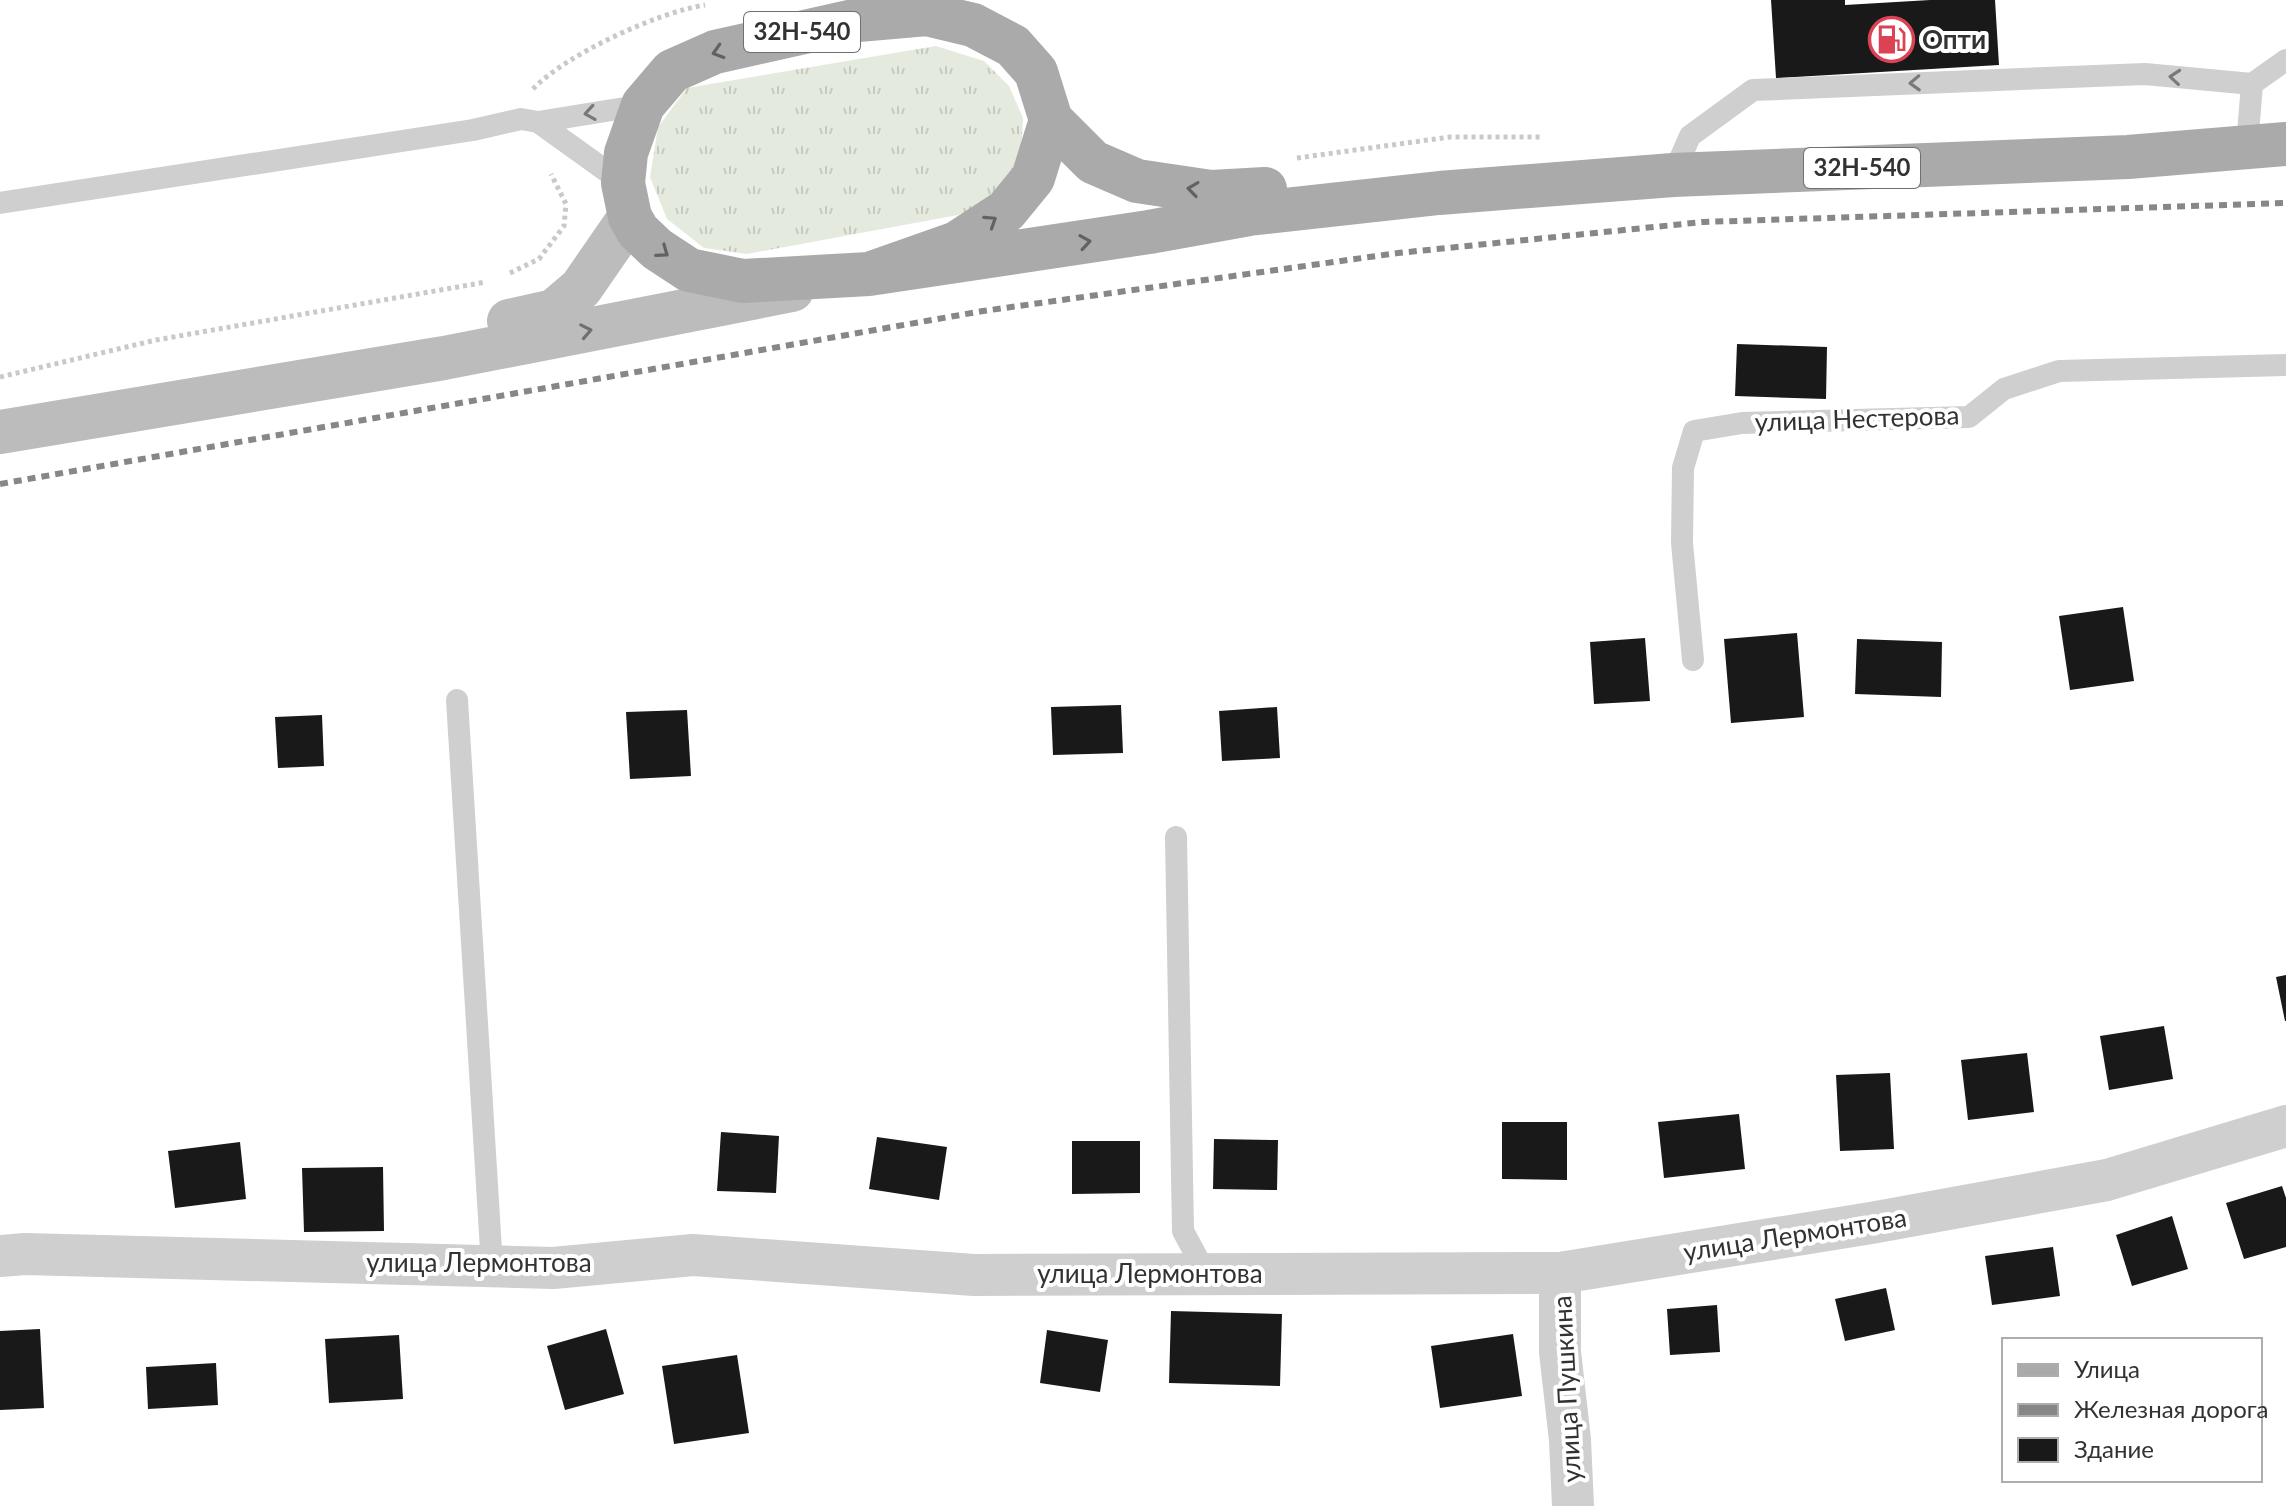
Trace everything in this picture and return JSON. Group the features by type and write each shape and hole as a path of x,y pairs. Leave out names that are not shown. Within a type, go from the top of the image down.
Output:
{"main road":[{"name":"32Н-540","path":"1439,193 1312,187 1211,192 1137,181 1093,162 1051,120 1036,72 1013,46 973,25 921,7 865,10 715,52 672,71 643,105 626,153 627,200 638,231 657,249 689,270 743,281 869,274 1249,214 1439,193 1673,175 2128,157 2266,145"},
{"name":"32Н-540","path":"869,274 957,243 1006,211 1033,178 1051,120"}],"street":[{"name":"32Н-540","path":"206,397 274,368 324,354 554,311 581,288 627,200"},
{"name":"32Н-540","path":"0,432 444,358 869,274"},
{"name":"улица Лермонтова","path":"0,1256 25,1254 553,1268 693,1255 974,1275 1560,1273 1871,1223 2107,1180 2286,1126"},
{"name":"улица Пушкина","path":"1560,1273 1560,1352 1570,1440 1573,1506"}],"lane":[{"path":"1673,175 1690,136 1753,90 2145,74 2252,84 2286,60"},
{"path":"2252,84 2266,145"},
{"path":"0,203 643,105"},
{"path":"529,120 627,200"},
{"name":"улица Нестерова","path":"1693,660 1682,543 1683,468 1694,431 1742,423 1969,417 2004,389 2059,371 2286,365"},
{"path":"457,700 492,1266"},
{"path":"1176,837 1183,1231 1206,1274"}],"path":[{"path":"504,275 539,259 564,226 566,204 547,167 519,146 529,120 528,94 547,75 637,27 690,8 717,4"},
{"path":"0,377 156,340 492,281"}],"green space":[{"path":"936,46 984,61 1009,86 1023,118 1021,152 1012,183 989,203 958,215 747,254 704,248 667,219 650,177 658,127 687,88"}],"building":[{"path":"1771,0 1845,0 1845,5 1995,0 1999,65 1776,78"},
{"path":"1737,344 1827,347 1826,399 1735,396"},
{"path":"2123,607 2134,681 2070,690 2059,616"},
{"path":"1797,633 1804,717 1731,723 1724,639"},
{"path":"1645,638 1650,701 1594,704 1590,642"},
{"path":"1857,639 1942,642 1941,697 1855,694"},
{"path":"1121,705 1123,753 1053,755 1051,707"},
{"path":"1277,707 1280,758 1222,761 1219,711"},
{"path":"687,710 691,776 630,779 626,712"},
{"path":"322,715 324,766 278,768 275,717"},
{"path":"2286,975 2286,1021 2285,1021 2276,977"},
{"path":"2164,1026 2173,1079 2109,1090 2100,1036"},
{"path":"2027,1053 2034,1112 1968,1120 1961,1060"},
{"path":"1890,1073 1894,1149 1840,1151 1836,1075"},
{"path":"1739,1114 1745,1169 1664,1178 1658,1122"},
{"path":"1502,1122 1567,1122 1567,1180 1502,1179"},
{"path":"721,1132 779,1136 776,1193 717,1191"},
{"path":"877,1137 947,1147 939,1200 869,1189"},
{"path":"1214,1139 1278,1140 1277,1190 1213,1189"},
{"path":"1072,1141 1140,1141 1140,1193 1072,1194"},
{"path":"240,1142 246,1199 175,1208 168,1151"},
{"path":"383,1167 384,1231 304,1232 302,1168"},
{"path":"2282,1186 2286,1198 2286,1247 2244,1259 2226,1203"},
{"path":"2172,1216 2188,1269 2132,1286 2116,1235"},
{"path":"2053,1247 2060,1296 1992,1305 1985,1256"},
{"path":"1886,1288 1895,1330 1845,1341 1835,1299"},
{"path":"1717,1305 1720,1352 1670,1355 1667,1309"},
{"path":"1171,1311 1282,1314 1280,1386 1169,1383"},
{"path":"40,1329 44,1408 0,1410 0,1331"},
{"path":"606,1329 624,1394 565,1410 547,1346"},
{"path":"1047,1330 1108,1340 1100,1392 1040,1383"},
{"path":"1513,1334 1522,1396 1440,1408 1431,1346"},
{"path":"399,1335 403,1399 329,1403 325,1339"},
{"path":"737,1355 749,1433 674,1444 662,1366"},
{"path":"216,1363 218,1405 148,1409 146,1367"}],"railway":[{"path":"0,484 983,311 1398,253 1703,222 2286,203"}],"place":[{"name":"Опти","path":"1891,40"}]}
